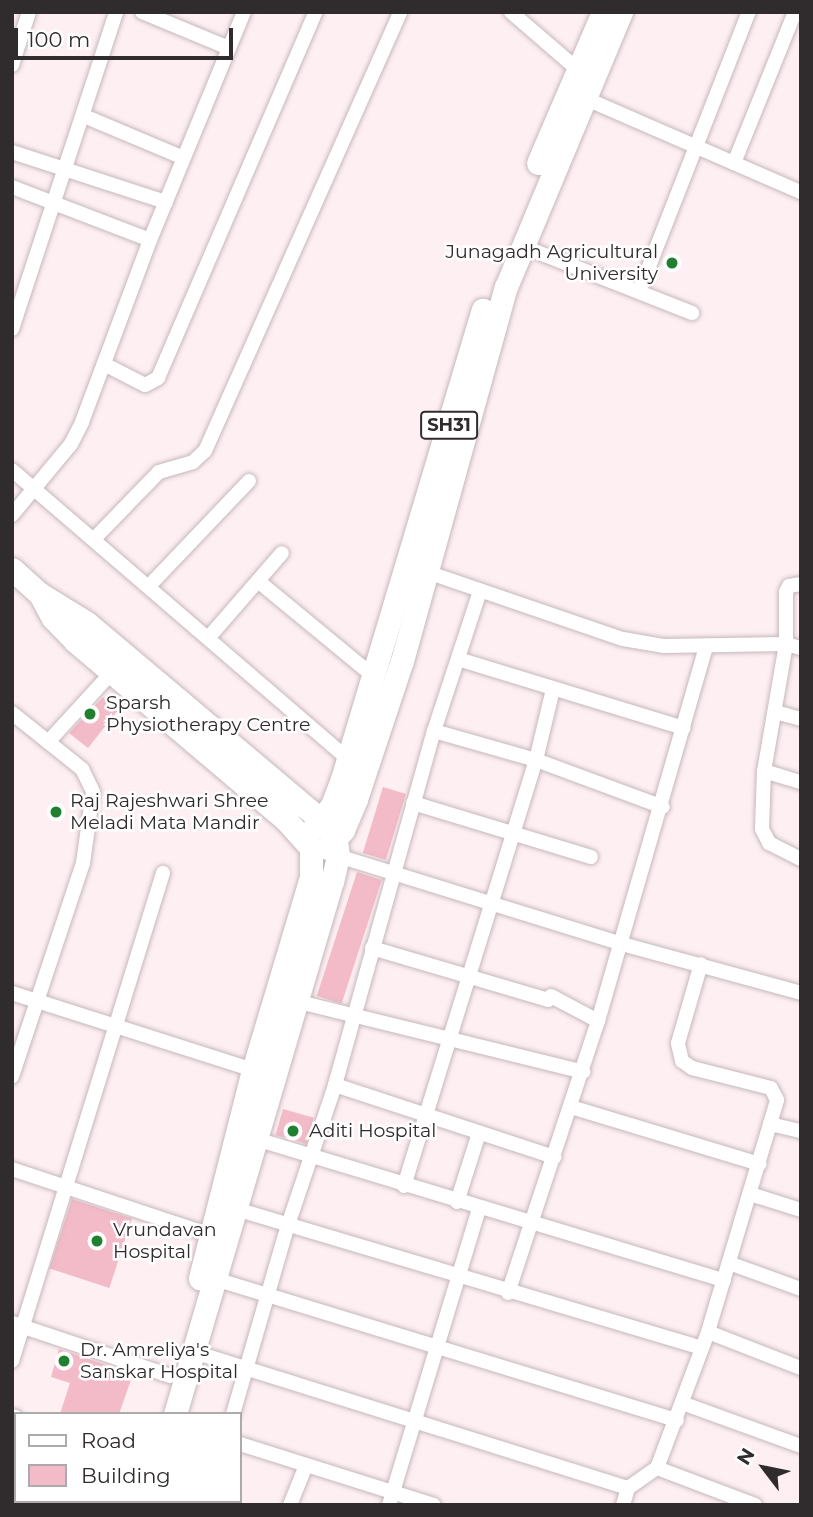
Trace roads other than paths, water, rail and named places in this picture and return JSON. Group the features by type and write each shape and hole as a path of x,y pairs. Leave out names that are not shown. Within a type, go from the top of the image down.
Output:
{"main road":[{"name":"SH31","path":"309,848 347,758 370,674 482,313 577,69 603,12"},
{"path":"177,1412 337,849 356,799 427,572 498,311 582,97 621,12"},
{"path":"12,569 40,594 87,623 119,665 309,848 337,849"},
{"path":"119,665 322,821 337,849"},
{"path":"160,1412 210,1235 309,848"}],"street":[{"path":"12,65 29,12"},
{"path":"12,329 67,169 116,12"},
{"path":"142,12 229,48"},
{"path":"12,515 71,444 104,365 150,240 244,12"},
{"path":"104,365 145,385 158,378 316,12"},
{"path":"95,538 159,472 192,462 205,451 400,12"},
{"path":"512,12 577,69"},
{"path":"639,292 749,12"},
{"path":"734,163 795,12"},
{"path":"582,97 801,192"},
{"path":"84,116 184,158"},
{"path":"12,152 166,202"},
{"path":"12,187 150,240"},
{"path":"522,246 692,313"},
{"path":"12,470 95,538 347,758"},
{"path":"149,586 248,481"},
{"path":"209,638 282,553"},
{"path":"427,572 623,639 706,647 782,644 801,649"},
{"path":"258,581 370,674"},
{"path":"801,584 795,582 786,592 775,712 764,771 762,829 769,843 801,859"},
{"path":"234,1412 288,1225 335,1085 434,731 481,591"},
{"path":"508,1293 583,1072 663,807 706,647"},
{"path":"458,659 684,728"},
{"path":"48,742 119,665"},
{"path":"404,1186 511,833 536,761 553,689"},
{"path":"775,712 801,719"},
{"path":"12,713 82,769 93,792 83,863 12,1076"},
{"path":"434,731 536,761 663,807"},
{"path":"764,771 801,782"},
{"path":"413,803 591,857"},
{"path":"337,849 489,904 801,993"},
{"path":"12,1361 17,1325 118,1026 163,873"},
{"path":"372,948 550,998 598,1021"},
{"path":"624,1505 628,1488 657,1468 677,1420 708,1332 777,1100 771,1087 692,1068 678,1052 701,964"},
{"path":"12,993 253,1070"},
{"path":"295,1001 583,1072"},
{"path":"335,1085 554,1157"},
{"path":"571,1107 760,1164"},
{"path":"770,1124 801,1131"},
{"path":"457,1202 479,1133"},
{"path":"256,1139 479,1209 724,1280"},
{"path":"12,1169 210,1235"},
{"path":"750,1194 801,1210"},
{"path":"236,1209 508,1293 702,1348"},
{"path":"391,1498 479,1209"},
{"path":"729,1263 801,1289"},
{"path":"215,1279 677,1420"},
{"path":"17,1325 170,1376"},
{"path":"708,1332 801,1368"},
{"path":"194,1352 628,1488"},
{"path":"682,1403 801,1446"},
{"path":"242,1445 391,1498 434,1505"},
{"path":"290,1505 305,1468"},
{"path":"657,1468 755,1505"}],"place":[{"name":"Junagadh Agricultural University","path":"672,263"},
{"name":"Sparsh Physiotherapy Centre","path":"90,714"},
{"name":"Raj Rajeshwari Shree Meladi Mata Mandir","path":"56,812"},
{"name":"Aditi Hospital","path":"293,1131"},
{"name":"Vrundavan Hospital","path":"97,1241"},
{"name":"Dr. Amreliya's Sanskar Hospital","path":"64,1361"}]}
